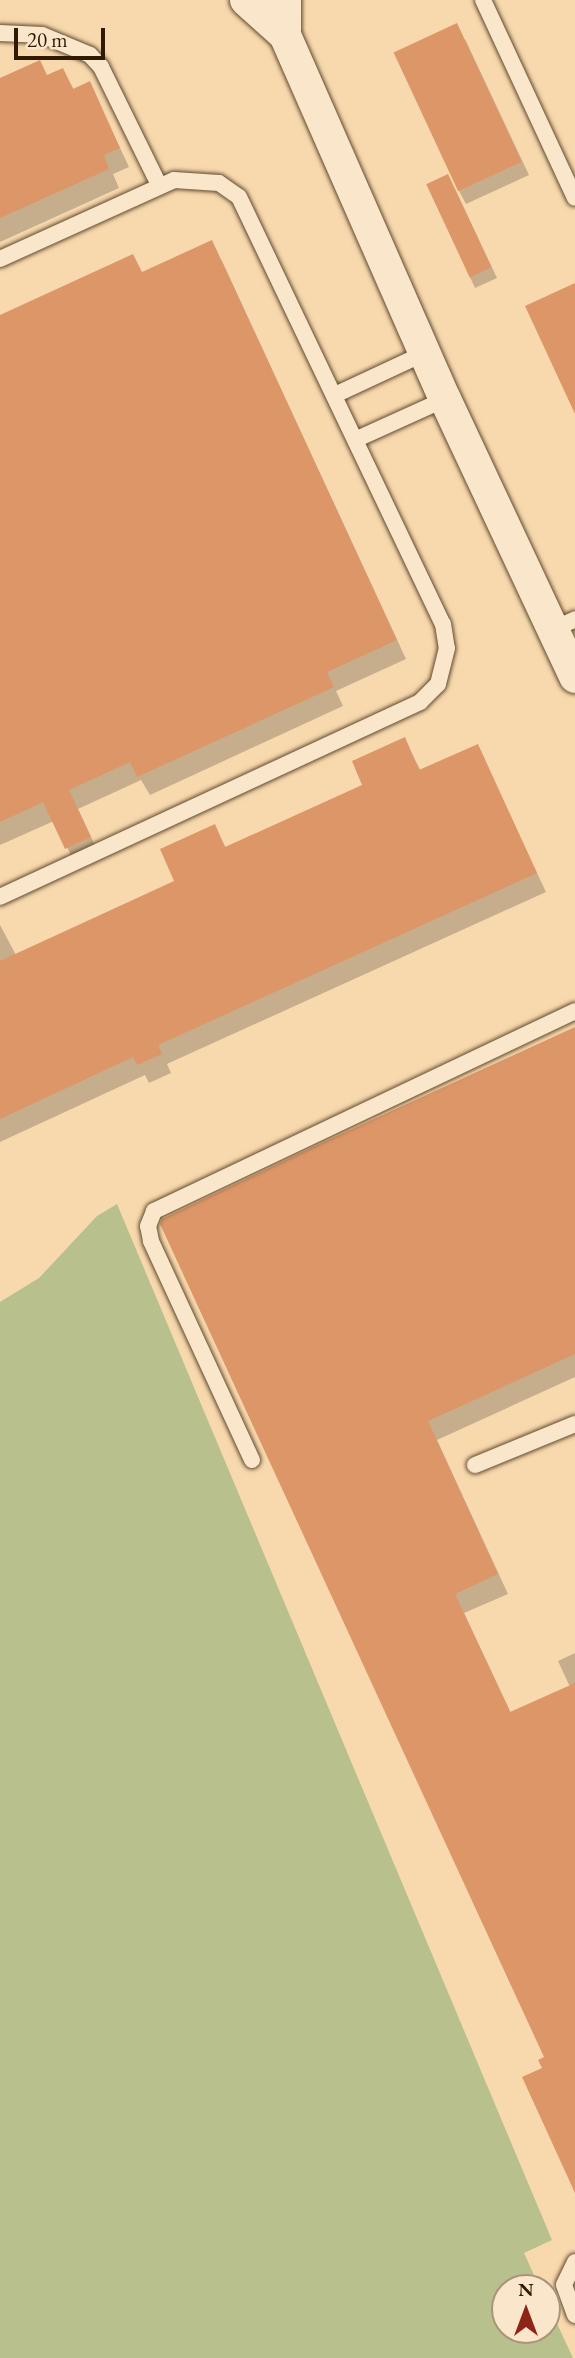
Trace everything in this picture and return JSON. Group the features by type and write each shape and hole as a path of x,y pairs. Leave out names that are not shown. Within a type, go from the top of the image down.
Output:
{"street":[{"path":"246,0 285,35"},
{"path":"285,0 285,35 445,399 564,624 575,677"}],"lane":[{"path":"482,0 575,198"},
{"path":"0,33 42,35 90,55 101,67 159,185"},
{"path":"0,259 159,185 205,179 240,197 337,394 443,624 446,661 430,693 421,702 0,897"},
{"path":"337,394 425,354"},
{"path":"357,439 445,399"},
{"path":"252,1460 151,1241 148,1226 154,1211 575,1011"},
{"path":"475,1465 575,1424"},
{"path":"575,2262 564,2285 575,2315"}],"green space":[{"path":"117,1204 552,2240 524,2253 534,2274 491,2274 491,2344 561,2344 561,2332 573,2358 0,2358 0,1302 39,1278 97,1216"}],"building":[{"path":"457,23 522,162 458,191 394,53"},
{"path":"40,60 47,75 63,68 73,89 90,81 120,148 104,155 109,169 0,218 0,78"},
{"path":"448,174 492,267 470,277 426,184"},
{"path":"212,240 397,640 327,672 334,687 137,777 130,762 69,790 91,837 65,849 43,802 0,822 0,315 133,254 142,272"},
{"path":"575,283 575,414 525,306"},
{"path":"405,737 419,770 478,744 537,873 158,1045 162,1054 137,1065 133,1057 0,1119 0,961 174,881 160,849 215,824 225,847 362,785 352,761"},
{"path":"575,1027 575,1354 428,1421 498,1574 455,1594 510,1712 575,1683 575,2193 522,2077 542,2068 538,2060 544,2057 160,1224 162,1219 313,1147"}]}
